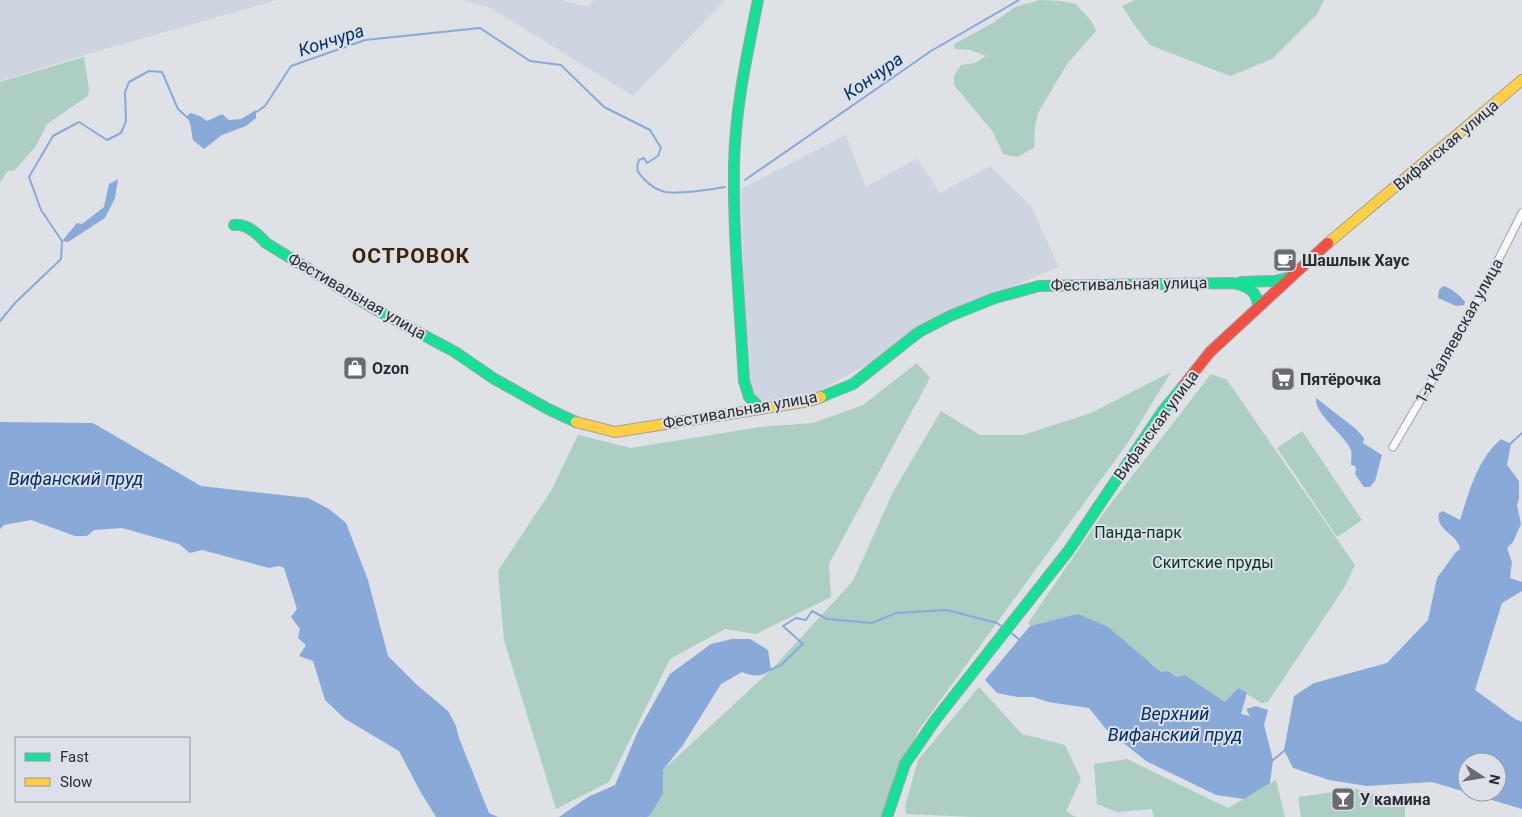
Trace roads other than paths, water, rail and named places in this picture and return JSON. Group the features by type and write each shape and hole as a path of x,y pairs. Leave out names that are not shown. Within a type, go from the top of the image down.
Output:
{"main road":[{"path":"758,0 740,88 734,164 737,267 744,381 749,397 761,409"},
{"name":"Вифанская улица","path":"887,817 905,764 936,719 1069,550 1162,412 1210,352 1333,239 1522,80"},
{"name":"Фестивальная улица","path":"234,225 239,224 258,234 266,243 372,307 455,352 493,378 573,421 615,432 810,401 853,384 919,332 950,316 995,298 1039,286 1233,283 1248,287 1255,292 1259,300 1258,307"},
{"path":"1233,283 1275,281 1294,276"}],"street":[{"name":"1-я Каляевская улица","path":"1393,447 1473,310 1522,213"}],"water":[{"path":"256,110 256,118 246,126 222,135 204,149 193,140 187,117 190,113 200,116 207,121 222,114 229,120 241,119"},
{"path":"118,179 115,198 105,218 68,242 62,241 77,223 82,224 104,207 109,184"},
{"path":"1443,286 1458,294 1465,302 1464,305 1456,306 1438,298 1439,290"},
{"path":"1316,398 1356,429 1364,438 1363,443 1382,455 1375,481 1370,487 1364,487 1355,474 1355,466 1351,465 1351,450 1324,417"},
{"name":"Вифанский пруд","path":"0,422 93,423 201,486 308,498 329,509 346,523 368,580 388,656 417,685 448,711 456,726 489,813 498,817 436,817 399,751 345,719 325,700 313,661 299,656 306,645 298,638 300,629 291,617 297,609 284,568 279,566 269,568 202,550 190,553 179,544 122,528 94,530 87,536 75,536 31,520 4,525 0,529"},
{"path":"1501,439 1511,444 1507,465 1519,481 1517,505 1521,524 1513,542 1507,548 1512,562 1510,578 1522,582 1522,591 1502,603 1475,690 1522,722 1522,809 1499,802 1507,802 1507,752 1457,752 1457,790 1432,782 1367,786 1329,780 1293,768 1284,750 1294,696 1314,683 1387,663 1428,620 1437,578 1460,549 1455,540 1440,524 1439,513 1443,511 1460,520 1475,476 1486,456"},
{"name":"Верхний Вифанский пруд","path":"1078,614 1108,627 1161,672 1168,671 1177,677 1185,675 1225,702 1238,688 1247,693 1241,714 1250,716 1246,709 1256,706 1268,710 1264,725 1273,760 1270,783 1244,799 1216,795 1146,761 1105,728 1089,708 1048,702 1033,697 1017,697 997,693 985,680 1030,626"},
{"path":"732,639 750,639 768,650 771,670 757,676 742,672 721,684 683,745 663,770 663,793 651,814 647,817 559,817 588,797 615,785 638,731 670,674 711,644"}],"waterway":[{"name":"Кончура","path":"745,180 931,51 1019,0"},
{"name":"Кончура","path":"255,113 265,106 291,66 365,40 480,28 530,61 561,65 604,107 650,130 661,148 658,156 647,163 644,158 639,160 637,169 653,187 675,193 725,187"},
{"name":"Кончура","path":"0,321 15,303 61,259 62,241 41,210 29,177 53,136 79,122 107,140 121,133 126,121 125,92 129,82 149,71 162,72 178,109 189,119"},
{"path":"1509,445 1522,433"},
{"path":"770,670 781,665 803,644 783,626 796,618 806,620 812,611 827,619 872,623 896,613 947,610 997,623 1004,628"},
{"path":"1010,632 1020,640"},
{"path":"1272,761 1285,750"}],"place":[{"name":"Шашлык Хаус","path":"1285,260"},
{"name":"Ozon","path":"355,368"},
{"name":"Пятёрочка","path":"1283,379"},
{"name":"У камина","path":"1343,799"}],"district":[{"name":"ОСТРОВОК","path":"411,256"}],"park label":[{"name":"Панда-парк","path":"1138,532"},
{"name":"Скитские пруды","path":"1213,562"}]}
